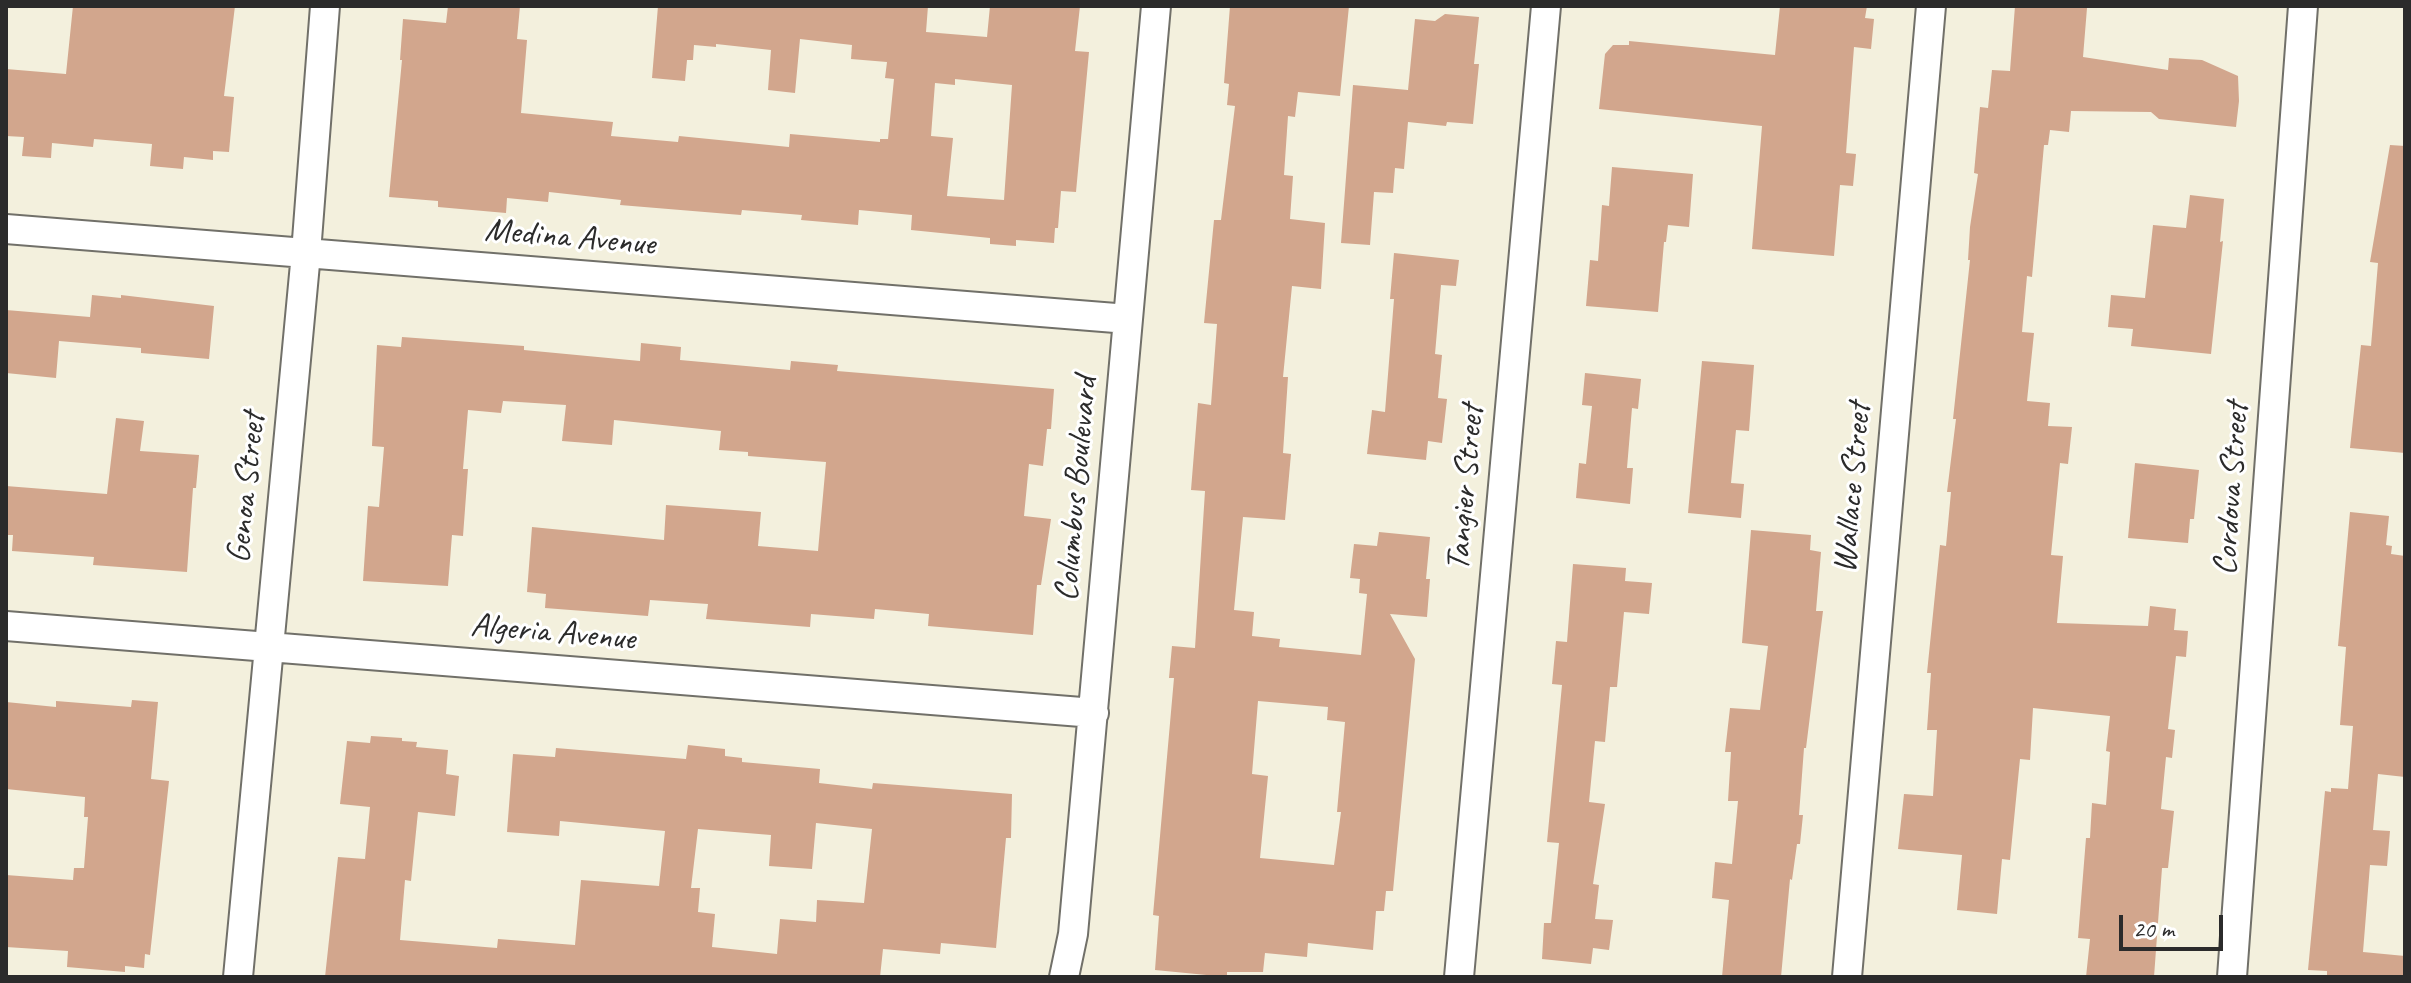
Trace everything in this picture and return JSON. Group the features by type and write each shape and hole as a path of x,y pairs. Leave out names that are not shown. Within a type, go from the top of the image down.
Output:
{"street":[{"name":"Genoa Street","path":"238,977 306,253 325,6"},
{"name":"Columbus Boulevard","path":"1064,977 1073,934 1094,713 1156,6"},
{"name":"Tangier Street","path":"1459,977 1546,6"},
{"name":"Wallace Street","path":"1847,977 1931,6"},
{"name":"Cordova Street","path":"2232,977 2303,6"},
{"name":"Medina Avenue","path":"6,229 1128,319"},
{"name":"Algeria Avenue","path":"6,626 1094,713"}],"building":[{"path":"73,6 235,6 224,96 234,97 229,152 213,151 213,160 184,157 183,169 150,166 152,144 94,139 93,147 52,143 51,158 22,156 24,137 6,136 6,69 66,74"},
{"path":"448,6 520,6 517,39 527,40 521,113 613,122 611,136 678,142 679,136 789,147 790,134 880,142 880,139 888,139 894,79 885,78 887,62 851,59 852,45 800,39 795,93 768,90 771,50 716,44 716,47 694,45 693,60 687,60 685,81 652,78 658,6 928,6 926,32 987,37 990,6 1080,6 1075,51 1089,52 1076,192 1061,191 1054,243 1016,240 1016,246 990,244 990,238 911,230 912,215 859,210 858,225 801,220 802,215 742,210 741,215 620,205 621,200 549,192 548,202 507,198 506,213 438,207 438,201 389,197 403,19 446,23","holes":["955,79 1012,85 1004,200 947,196 953,138 931,136 935,83 955,85"]},
{"path":"1230,6 1349,6 1340,96 1298,92 1295,117 1288,116 1284,175 1293,176 1290,219 1325,223 1321,289 1292,286 1283,377 1288,377 1283,453 1291,454 1285,520 1243,517 1234,610 1254,612 1252,636 1280,639 1279,647 1361,655 1367,594 1359,593 1360,579 1350,578 1354,544 1377,546 1379,532 1430,537 1426,579 1430,579 1427,617 1390,614 1415,659 1393,891 1386,891 1384,911 1376,911 1373,950 1308,943 1307,957 1265,953 1263,972 1227,972 1227,977 1155,970 1159,916 1153,915 1174,678 1169,678 1172,646 1195,648 1205,491 1191,490 1198,403 1211,405 1217,324 1204,323 1214,220 1221,220 1235,106 1227,105 1229,84 1224,83","holes":["1258,701 1328,707 1327,720 1345,722 1337,812 1341,812 1334,865 1260,858 1268,776 1252,774"]},
{"path":"1780,6 1867,6 1865,18 1874,19 1871,49 1854,47 1846,153 1856,154 1853,186 1840,185 1834,256 1752,249 1762,126 1599,109 1605,54 1613,45 1629,45 1629,41 1775,55"},
{"path":"2015,6 2087,8 2083,57 2168,70 2169,58 2202,60 2238,76 2236,127 2159,119 2151,112 2071,111 2069,132 2050,130 2048,145 2044,145 2032,277 2027,276 2022,332 2034,333 2027,401 2050,403 2048,426 2072,427 2068,464 2060,463 2051,555 2063,556 2057,623 2148,626 2150,606 2176,609 2174,630 2188,631 2186,657 2176,656 2168,729 2175,730 2172,758 2166,757 2161,809 2174,811 2168,868 2162,868 2154,977 2086,977 2090,939 2078,938 2092,803 2106,805 2110,752 2106,751 2110,716 2033,708 2030,760 2020,759 2010,860 2002,859 1997,914 1957,910 1962,855 1898,849 1904,794 1933,796 1937,730 1927,730 1931,673 1927,673 1940,545 1946,546 1951,492 1947,492 1956,419 1953,419 1970,260 1970,227 1978,174 1974,173 1980,107 1988,108 1992,70 2010,71"},
{"path":"1445,14 1479,17 1474,64 1479,64 1473,124 1447,122 1446,126 1408,122 1404,169 1395,168 1393,193 1374,192 1370,245 1341,243 1353,85 1408,90 1415,19 1435,21"},
{"path":"2390,145 2405,146 2405,453 2350,448 2361,345 2371,346 2378,263 2370,262"},
{"path":"1612,167 1693,174 1689,227 1668,225 1658,312 1586,306 1590,260 1598,261 1602,205 1609,206"},
{"path":"2190,195 2224,199 2220,242 2223,241 2211,354 2131,346 2133,329 2108,327 2111,295 2145,298 2153,225 2186,228"},
{"path":"1394,253 1459,260 1456,286 1441,285 1435,354 1442,355 1438,398 1447,399 1442,443 1428,441 1426,460 1367,454 1372,410 1385,412 1394,299 1390,299"},
{"path":"92,295 121,298 121,295 214,306 209,359 141,353 141,348 59,341 56,378 6,373 6,310 90,317"},
{"path":"402,337 524,346 524,350 640,361 641,343 681,347 680,360 790,370 791,361 838,365 837,371 1054,389 1051,429 1047,429 1043,466 1029,464 1024,516 1051,519 1041,585 1037,585 1033,635 928,626 929,614 875,609 874,619 811,614 810,627 706,619 708,604 650,600 648,616 545,608 546,594 527,592 532,527 664,540 666,505 761,512 758,546 818,551 826,462 748,456 748,452 719,450 721,431 614,420 612,445 562,441 566,405 503,401 501,413 468,410 463,469 468,469 463,536 452,535 448,586 363,581 368,506 379,507 384,447 372,446 377,345 401,347"},
{"path":"1702,361 1754,365 1749,431 1736,430 1731,483 1744,484 1741,518 1688,513"},
{"path":"1585,373 1641,379 1638,409 1632,408 1627,468 1633,468 1630,504 1576,498 1579,463 1586,464 1592,406 1582,405"},
{"path":"116,418 144,421 140,451 199,455 196,488 193,488 187,572 93,565 94,557 12,551 13,535 6,535 6,486 107,494"},
{"path":"2135,463 2199,470 2188,543 2128,538"},
{"path":"2350,512 2389,516 2386,545 2392,546 2391,554 2405,556 2405,777 2378,774 2373,830 2390,831 2387,866 2370,865 2363,952 2405,956 2405,977 2327,977 2327,971 2308,970 2325,791 2331,792 2331,788 2348,789 2353,726 2340,725 2346,647 2338,646"},
{"path":"1751,530 1811,535 1810,550 1821,552 1816,611 1823,611 1804,748 1800,844 1797,844 1790,879 1781,977 1722,977 1729,900 1712,898 1715,862 1732,864 1738,801 1728,801 1731,752 1725,752 1730,708 1760,710 1768,646 1742,643"},
{"path":"1573,564 1626,568 1625,581 1652,583 1649,614 1624,612 1617,687 1610,687 1605,742 1595,741 1589,802 1605,804 1593,884 1599,885 1595,919 1613,920 1609,950 1593,948 1591,964 1542,959 1544,923 1551,923 1559,843 1547,842 1562,685 1552,684 1556,641 1567,642"},
{"path":"132,700 158,702 151,779 169,781 150,955 145,954 144,968 125,966 125,972 67,967 68,951 6,947 6,875 73,880 74,868 84,868 88,817 84,817 85,797 6,789 6,702 56,707 56,701 131,707"},
{"path":"371,736 402,738 402,741 417,742 416,747 448,750 446,774 459,776 455,816 418,812 411,881 405,880 400,940 497,948 498,939 575,945 581,880 659,886 665,831 560,821 559,836 507,832 513,754 555,757 556,748 686,759 688,745 725,749 725,756 742,758 742,762 820,769 819,783 872,789 873,783 1012,794 1011,838 1006,838 996,948 941,943 940,954 883,949 880,977 325,977 338,857 365,859 370,807 340,804 347,741 370,743","holes":["816,823 872,829 864,903 817,900 816,922 780,919 777,954 712,947 715,914 698,912 700,888 691,888 698,829 771,835 769,866 812,869"]}]}
